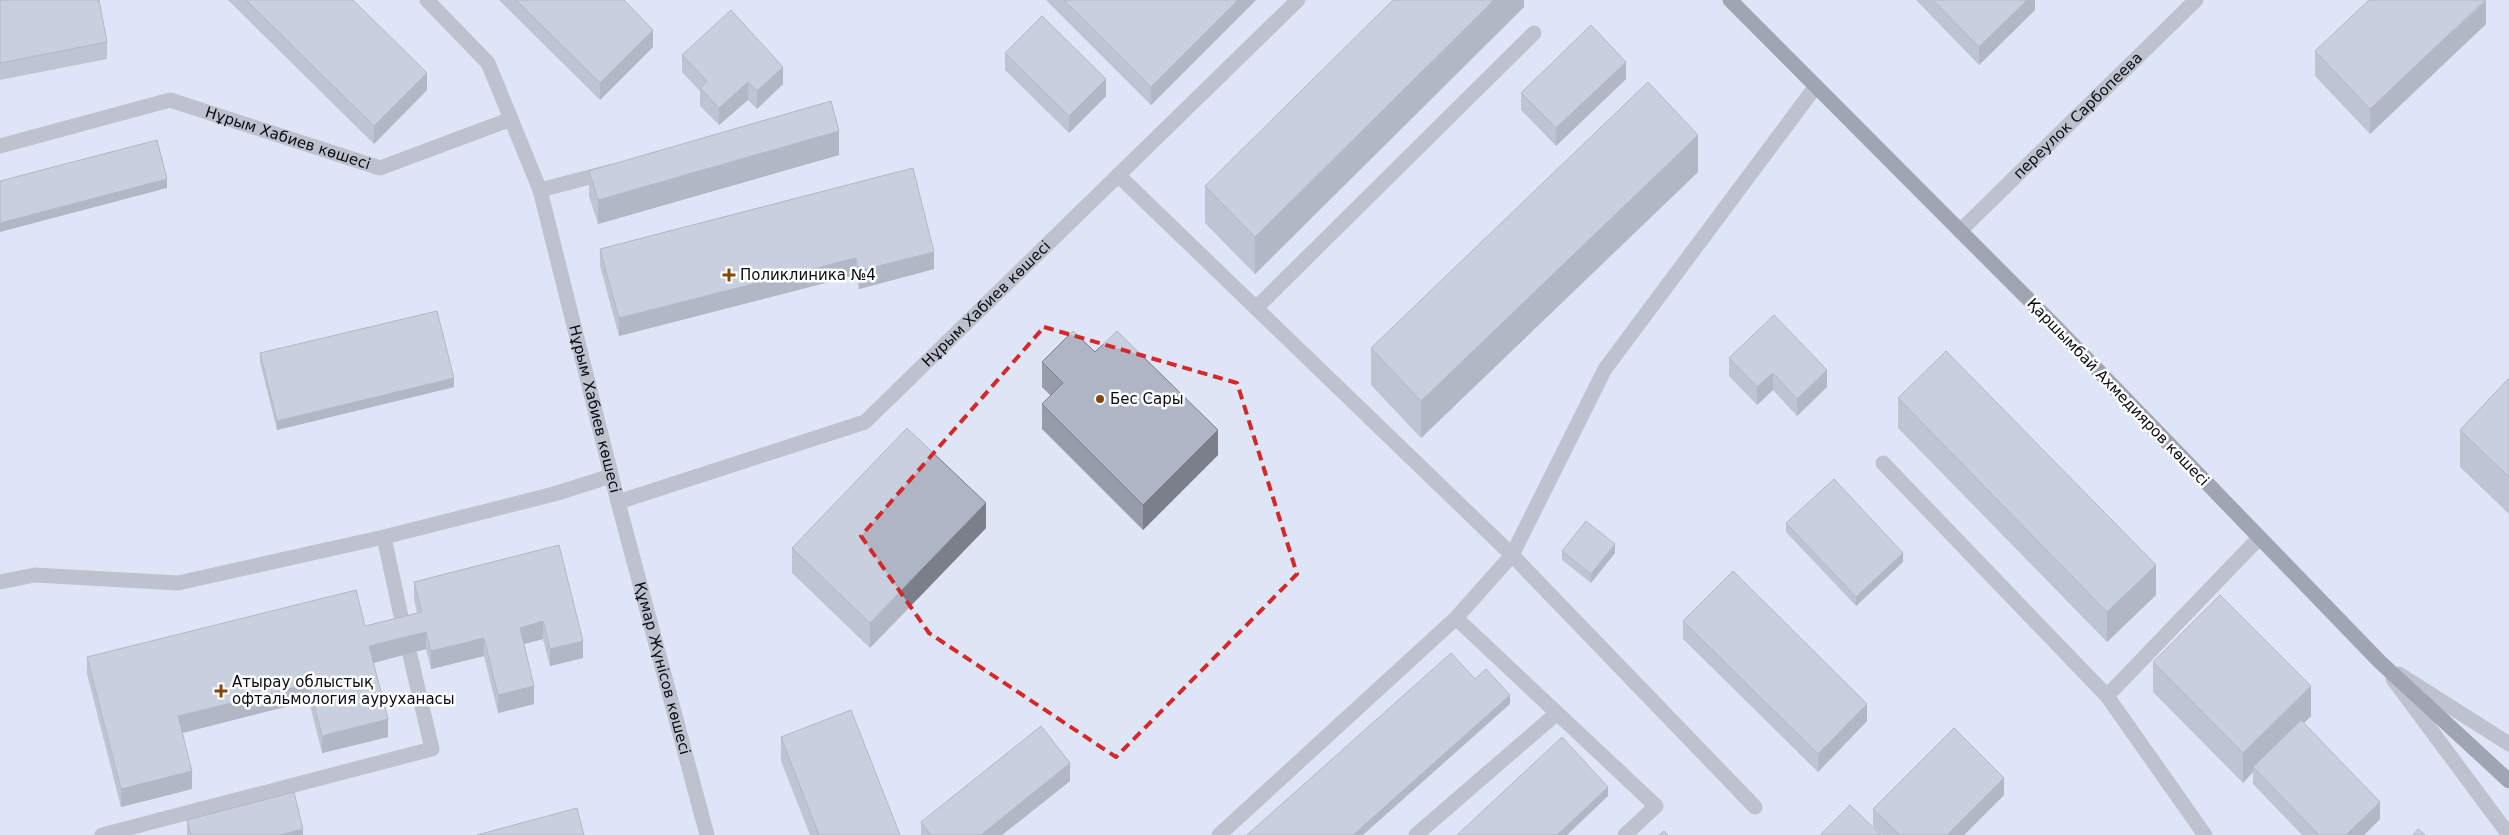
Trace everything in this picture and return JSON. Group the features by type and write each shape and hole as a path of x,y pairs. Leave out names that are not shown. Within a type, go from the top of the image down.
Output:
{"main road":[{"name":"Қаршымбай Ахмедияров көшесі","path":"1730,0 1960,231 2380,662 2509,781"}],"street":[{"path":"427,0 488,63 511,119"},
{"name":"Нұрым Хабиев көшесі","path":"0,146 170,100 380,168 511,119 540,190 618,502 865,422 1298,0"},
{"name":"переулок Сарбопеева","path":"1960,231 2196,0"},
{"path":"1256,308 1534,32"},
{"path":"1219,835 1456,618 1512,555 1605,369 1816,86"},
{"path":"540,190 624,167"},
{"path":"1118,175 1512,555 1755,807"},
{"path":"1883,464 2107,696 2205,835"},
{"path":"0,582 35,575 178,583 384,537 554,494 611,476"},
{"name":"Құмар Жүнісов көшесі","path":"618,502 707,835"},
{"path":"384,537 404,630"},
{"path":"2107,696 2259,538"},
{"path":"1456,618 1656,806 1625,835"},
{"path":"102,835 432,748 410,655"},
{"path":"2380,662 2509,744"},
{"path":"2380,662 2509,835"},
{"path":"1416,835 1557,712"}],"highlighted area":[{"path":"1044,327 1237,383 1297,574 1116,757 929,633 861,536"}],"building":[{"path":"0,0 99,0 107,42 0,63"},
{"path":"246,0 353,0 427,73 374,126"},
{"path":"516,0 624,0 653,30 600,83"},
{"path":"1064,0 1238,0 1151,87"},
{"path":"1393,0 1494,0 1255,237 1205,186"},
{"path":"1933,0 2027,0 1979,47"},
{"path":"2369,0 2485,0 2370,109 2315,51"},
{"path":"731,10 783,67 757,91 748,82 719,108 700,88 707,81 682,55"},
{"path":"1042,16 1106,79 1069,116 1005,53"},
{"path":"1591,25 1626,62 1556,128 1521,93"},
{"path":"1648,82 1698,135 1421,401 1371,348"},
{"path":"831,101 839,131 598,200 589,171"},
{"path":"157,140 167,179 0,223 0,181"},
{"path":"913,168 934,252 859,271 856,258 619,318 600,249"},
{"path":"437,311 454,378 277,421 260,353"},
{"path":"1774,315 1827,370 1797,399 1773,373 1757,387 1729,358"},
{"path":"1073,331 1095,352 1117,331 1218,430 1143,505 1042,404 1063,383 1042,362"},
{"path":"1946,351 2156,565 2107,612 1898,398"},
{"path":"2509,378 2509,477 2460,430"},
{"path":"907,428 986,503 870,623 792,548"},
{"path":"1834,479 1903,553 1856,597 1786,523"},
{"path":"1586,521 1615,544 1591,574 1562,551"},
{"path":"559,545 583,641 550,649 543,621 520,628 534,686 498,695 484,638 431,651 426,632 369,646 388,719 322,736 309,684 178,716 192,771 121,789 87,657 356,590 365,626 422,612 414,582"},
{"path":"1733,571 1867,704 1818,754 1683,621"},
{"path":"2220,595 2311,686 2243,753 2153,662"},
{"path":"1451,653 1475,679 1486,669 1510,695 1353,835 1247,835"},
{"path":"851,710 900,835 819,835 781,737"},
{"path":"2301,720 2380,802 2346,835 2319,835 2253,767"},
{"path":"1041,726 1070,763 981,835 931,835 921,822"},
{"path":"1954,728 2004,778 1947,835 1900,835 1873,809"},
{"path":"1562,737 1608,787 1557,835 1457,835"},
{"path":"294,792 303,829 280,835 191,835 187,820"},
{"path":"1850,805 1881,835 1821,834"},
{"path":"577,808 584,835 477,835"},
{"path":"2418,829 2425,835 2413,835"},
{"path":"1664,831 1668,835 1659,835"}],"place":[{"name":"Поликлиника №4","path":"729,275"},
{"name":"Бес Сары","path":"1100,399"},
{"name":"Атырау облыстық офтальмология ауруханасы","path":"221,691"}]}
